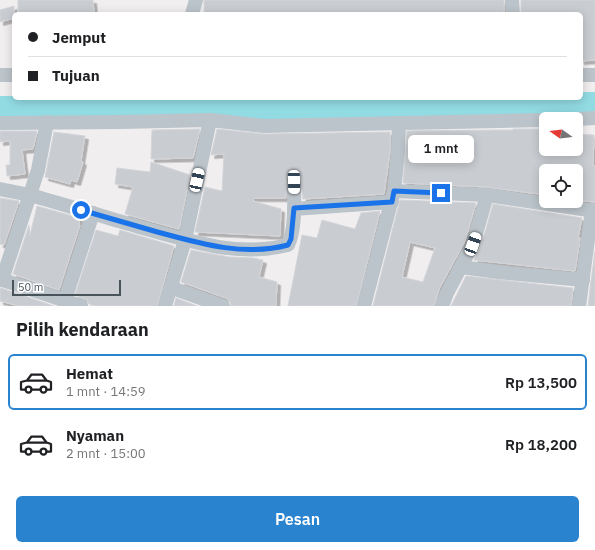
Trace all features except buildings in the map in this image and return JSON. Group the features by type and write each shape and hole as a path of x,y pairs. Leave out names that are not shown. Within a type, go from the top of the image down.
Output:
{"street":[{"path":"193,12 196,0"},
{"path":"512,0 513,12"},
{"path":"0,75 12,75"},
{"path":"583,76 595,75"},
{"path":"583,119 595,118"},
{"path":"166,306 185,240 210,120"},
{"path":"0,123 210,120 264,126 539,120"},
{"path":"47,122 38,170 1,280 82,306"},
{"path":"364,306 393,196 400,123"},
{"path":"0,189 30,195 185,240 221,248 252,250 288,245 291,239 294,208 294,182"},
{"path":"294,208 393,196 487,195 593,210 579,306"},
{"path":"442,306 447,293 469,254 475,239 487,195"},
{"path":"65,300 93,213"},
{"path":"461,267 486,271 582,280"},
{"path":"172,288 223,306"}],"waterway":[{"path":"0,109 595,105"}],"route":[{"path":"81,210 213,247 252,250 288,245 291,239 294,208 392,202 394,191 441,193"}]}
